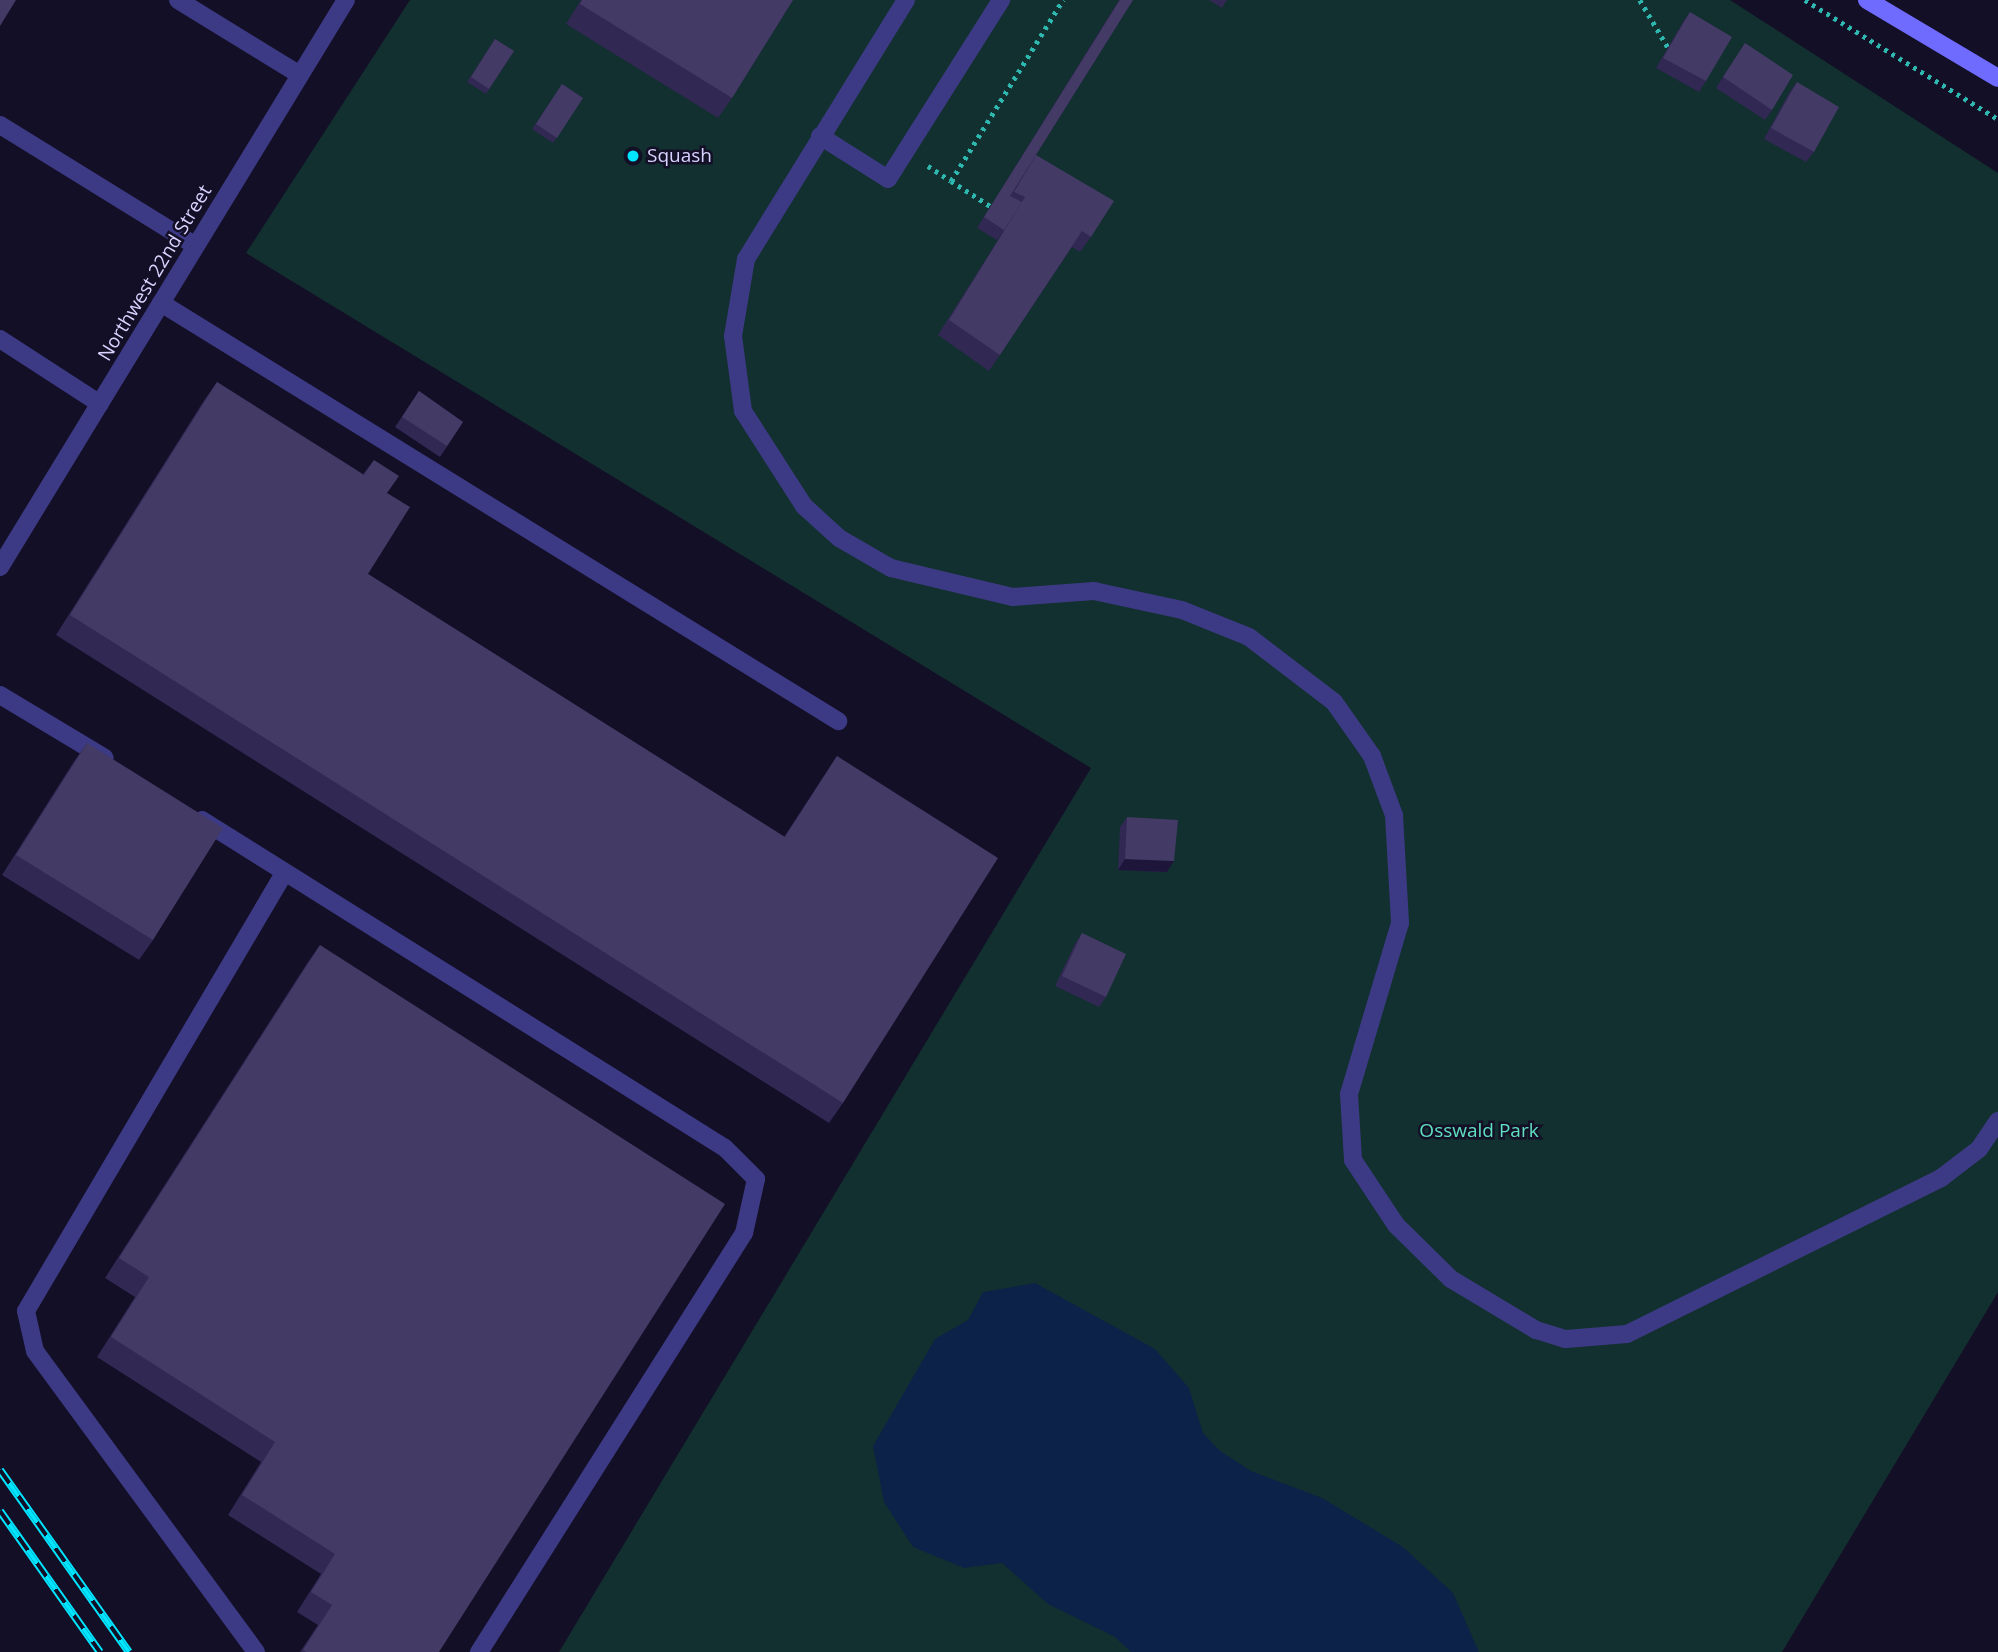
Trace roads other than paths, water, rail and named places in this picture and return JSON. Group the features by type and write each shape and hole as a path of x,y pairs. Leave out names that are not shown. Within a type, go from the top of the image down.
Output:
{"street":[{"path":"178,0 300,75"},
{"name":"Northwest 22nd Street","path":"3,557 100,404 346,0"},
{"path":"906,0 746,259 733,336 743,411 804,506 839,538 891,568 1013,597 1094,591 1182,610 1249,637 1334,702 1372,756 1394,815 1400,923 1349,1094 1353,1160 1396,1225 1451,1279 1535,1331 1566,1339 1627,1334 1941,1178 1979,1149 1998,1121"},
{"path":"820,136 888,179 1001,0"},
{"path":"1867,0 1998,78"},
{"path":"0,125 196,246"},
{"path":"161,303 838,721"},
{"path":"0,339 100,404"},
{"path":"0,695 118,765"},
{"path":"185,809 283,875 725,1148 756,1179 744,1233 479,1652"},
{"path":"256,1652 35,1351 26,1311 283,875"}],"water":[{"path":"1035,1283 1155,1349 1189,1388 1203,1433 1220,1451 1251,1471 1322,1498 1403,1547 1453,1593 1479,1652 1131,1652 1115,1637 1048,1604 1002,1563 964,1568 913,1547 884,1502 873,1446 935,1339 968,1320 983,1292"}],"railway":[{"path":"0,1470 129,1652"},
{"path":"0,1511 100,1652"}],"place":[{"name":"Squash","path":"633,156"}],"park label":[{"name":"Osswald Park","path":"1479,1131"}]}
